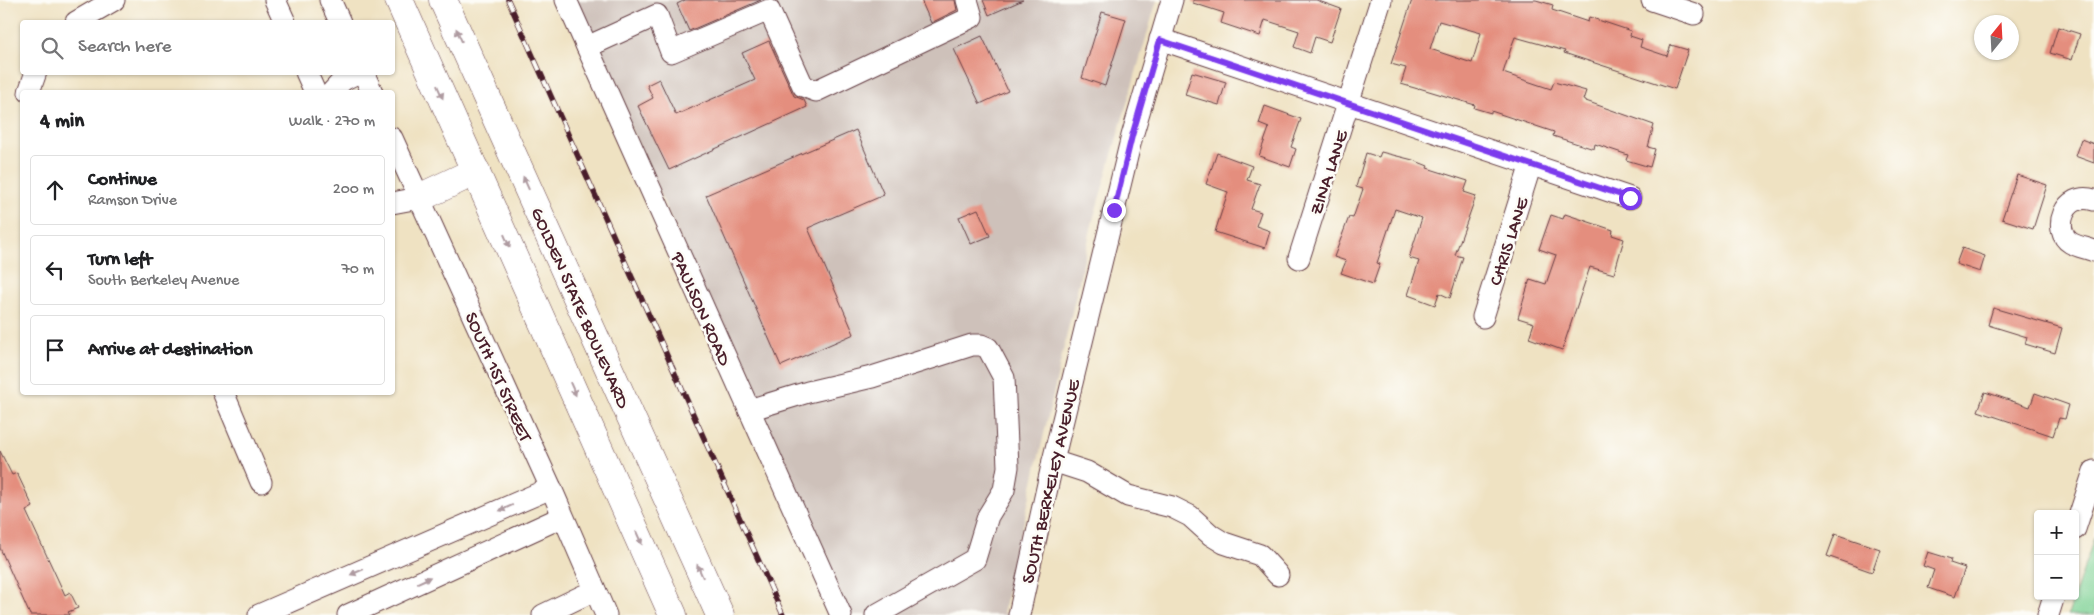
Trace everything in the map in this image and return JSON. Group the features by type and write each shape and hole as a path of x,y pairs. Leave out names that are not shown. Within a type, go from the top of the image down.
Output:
{"main road":[{"path":"399,0 673,615"},
{"name":"GOLDEN STATE BOULEVARD","path":"443,0 720,615"},
{"path":"420,198 476,171"}],"street":[{"path":"79,20 114,0"},
{"path":"276,0 284,20"},
{"path":"330,0 339,20"},
{"name":"PAULSON ROAD","path":"566,0 842,615"},
{"path":"587,47 657,15 671,52 769,10 803,86 816,91 972,17 968,0"},
{"name":"SOUTH BERKELEY AVENUE","path":"1019,615 1053,461 1132,136 1172,0"},
{"name":"ZINA LANE","path":"1299,258 1381,0"},
{"path":"1652,0 1694,14"},
{"path":"1160,40 1630,198"},
{"path":"30,90 35,75"},
{"path":"307,75 313,90"},
{"path":"334,90 343,80 354,75"},
{"path":"363,75 371,90"},
{"name":"SOUTH 1ST STREET","path":"395,144 551,488 606,615"},
{"name":"CHRIS LANE","path":"1482,317 1531,164"},
{"path":"395,202 420,198"},
{"path":"2094,200 2075,199 2067,205 2061,223 2062,229 2071,243 2094,251"},
{"path":"749,410 808,392 872,376 972,345 981,344 988,348 1004,378 1008,467 1004,490 988,516 975,559 876,615"},
{"path":"224,395 261,482"},
{"path":"1053,461 1087,472 1128,496 1172,507 1190,516 1210,535 1224,543 1260,555 1278,575"},
{"path":"2079,517 2094,471"},
{"path":"259,615 551,488"},
{"path":"485,517 498,546"},
{"path":"348,615 562,517"},
{"path":"543,615 595,590"},
{"path":"2048,615 2053,600"}],"shaded area":[{"path":"573,0 1157,0 1093,220 1003,613 1014,615 849,615"}],"green space":[{"path":"2094,538 2094,615 2068,615 2073,600 2079,600 2079,582"}],"building":[{"path":"685,0 761,0 689,31 677,4"},
{"path":"921,0 955,0 957,10 931,23"},
{"path":"983,0 1023,0 989,15"},
{"path":"1193,0 1316,0 1341,9 1330,42 1315,37 1310,53 1294,47 1299,31 1265,20 1260,36 1221,23 1224,13 1193,3"},
{"path":"1412,0 1536,0 1553,5 1552,10 1588,22 1589,17 1631,31 1630,36 1642,40 1640,47 1667,56 1671,45 1688,50 1675,89 1564,53 1565,51 1515,37 1512,45 1503,73 1551,89 1554,82 1586,91 1583,100 1654,125 1648,147 1655,149 1650,167 1626,160 1628,155 1595,144 1594,149 1553,136 1554,132 1491,111 1491,113 1474,108 1475,105 1401,84 1406,68 1391,64","holes":["1439,21 1481,33 1472,63 1430,49"]},
{"path":"1102,12 1126,19 1105,86 1082,78"},
{"path":"2058,27 2080,34 2072,60 2050,53"},
{"path":"982,36 1008,91 980,104 954,49"},
{"path":"769,41 794,96 804,100 807,107 669,170 638,106 653,98 647,85 659,79 676,115 755,80 742,53"},
{"path":"1192,72 1226,82 1219,105 1185,95"},
{"path":"1265,106 1301,119 1291,147 1296,149 1290,167 1259,156 1269,128 1259,124"},
{"path":"856,130 884,195 808,228 854,334 781,366 706,195"},
{"path":"2081,139 2094,144 2094,163 2075,156"},
{"path":"1381,152 1413,160 1428,166 1427,168 1468,181 1464,192 1476,196 1455,255 1463,257 1450,298 1439,293 1435,305 1408,295 1419,261 1409,258 1422,218 1395,209 1377,263 1380,264 1373,284 1341,273 1346,261 1334,257 1349,217 1353,218 1363,189 1356,187 1366,153 1379,157"},
{"path":"1217,153 1252,166 1247,180 1260,184 1251,209 1261,212 1256,226 1270,231 1265,248 1215,232 1228,192 1206,184"},
{"path":"2017,175 2047,185 2033,229 2002,219"},
{"path":"978,209 990,236 971,244 959,217"},
{"path":"1565,214 1613,230 1612,235 1624,239 1614,274 1590,267 1562,350 1529,338 1534,323 1518,318 1530,279 1546,284 1556,255 1539,249 1551,215 1563,219"},
{"path":"1962,248 1985,256 1980,272 1956,264"},
{"path":"1993,308 2062,328 2055,353 2025,344 2027,337 1988,325"},
{"path":"1985,392 2030,407 2035,393 2069,405 2065,419 2059,418 2053,436 1978,411"},
{"path":"0,451 12,475 17,473 33,507 26,511 65,595 70,592 78,608 68,612 70,615 30,615 0,548"},
{"path":"1835,534 1880,549 1872,572 1827,556"},
{"path":"1928,552 1951,559 1950,563 1965,568 1955,597 1928,588 1934,570 1923,566"}],"railway":[{"path":"508,0 783,615"}],"route":[{"path":"1114,210 1145,86 1160,40 1630,198"}]}
